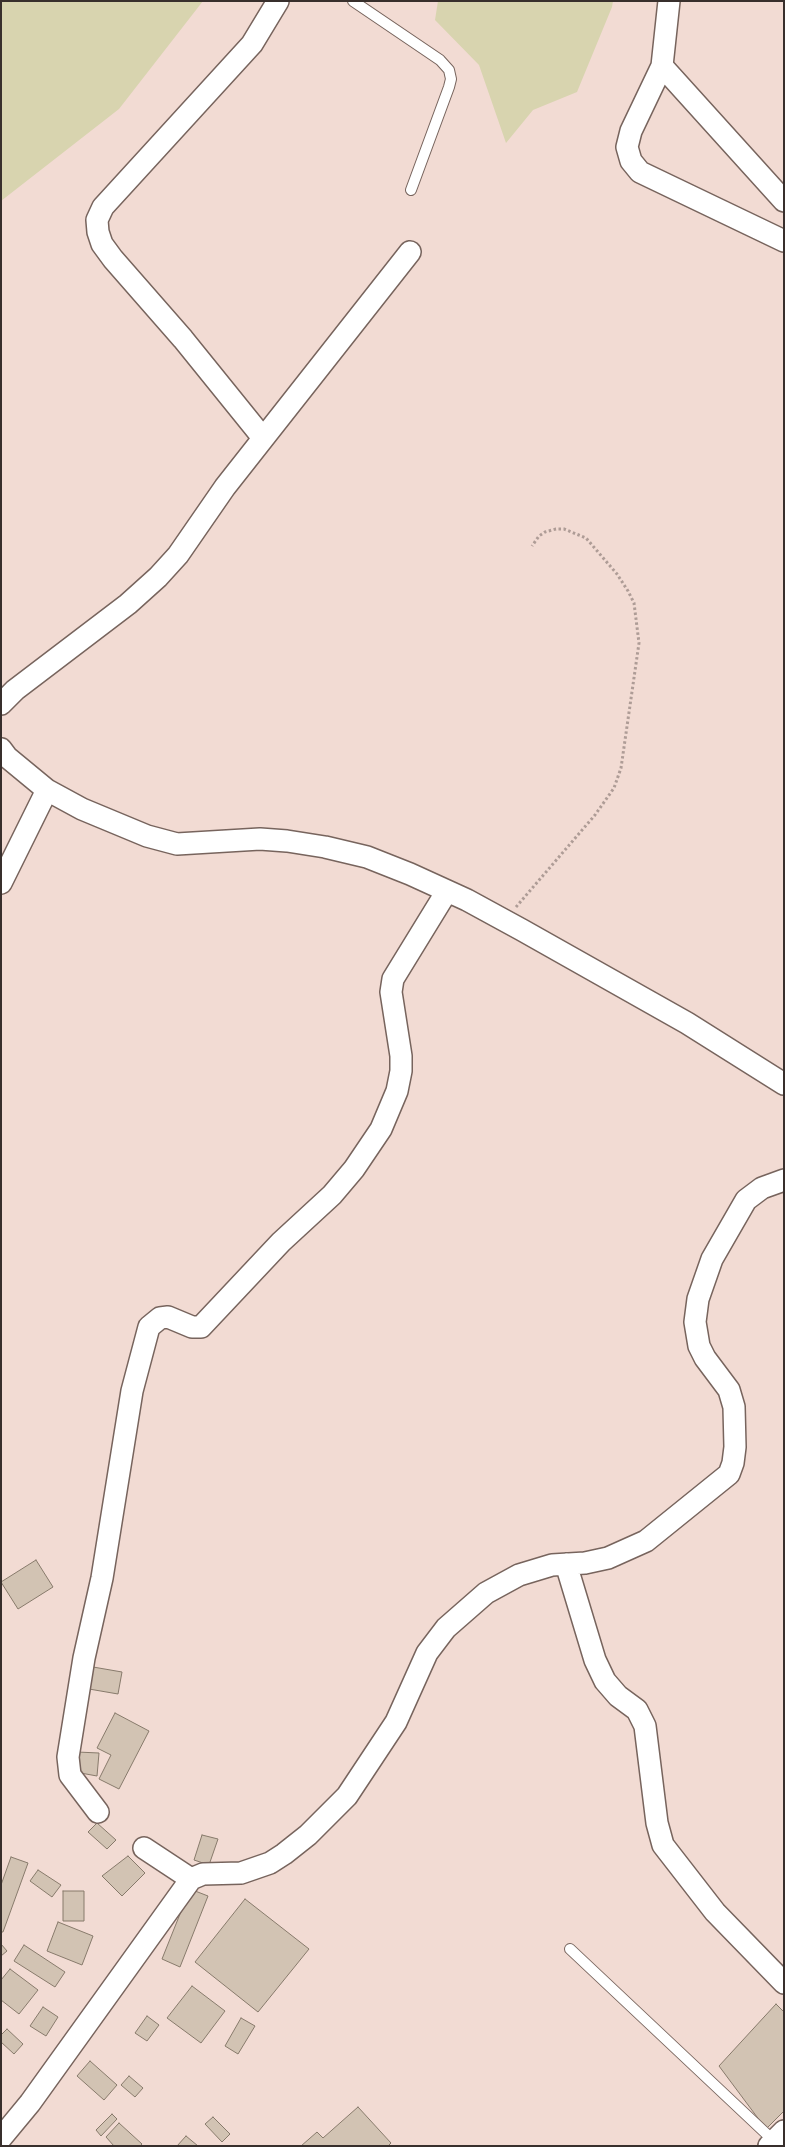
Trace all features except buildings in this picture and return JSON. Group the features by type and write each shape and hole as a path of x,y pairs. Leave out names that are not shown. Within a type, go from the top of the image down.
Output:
{"street":[{"path":"263,438 183,339 113,259 102,244 97,220 103,207 252,44 278,1"},
{"path":"669,1 662,66 631,131 627,147 631,161 640,172 784,241"},
{"path":"662,66 784,201"},
{"path":"1,704 16,690 128,604 158,577 178,555 225,487 255,452 263,438 410,252"},
{"path":"1,749 7,757 47,790 82,809 147,836 177,844 260,839 325,847 367,857 447,891 505,921 695,1028 784,1084"},
{"path":"1,883 47,790"},
{"path":"98,1812 70,1775 68,1757 84,1658 102,1578 132,1391 149,1327 160,1318 168,1317 192,1327 201,1327 281,1242 332,1195 354,1170 381,1129 397,1091 401,1071 401,1056 391,992 393,979 447,891"},
{"path":"1,2138 30,2103 191,1879 203,1874 229,1875 253,1870 284,1854 327,1817 356,1785 396,1722 427,1653 446,1628 486,1593 533,1569 608,1558 646,1541 729,1474 733,1463 735,1446 734,1407 729,1390 705,1358 699,1346 695,1322 698,1299 712,1259 746,1200 762,1188 784,1180"},
{"path":"566,1564 595,1660 605,1681 618,1696 637,1710 645,1726 657,1823 663,1845 715,1912 784,1982"},
{"path":"144,1848 191,1879"}],"lane":[{"path":"353,1 440,60 449,70 451,79 449,87 411,190"},
{"path":"570,1949 775,2139"}],"path":[{"path":"505,921 595,815 614,788 621,768 639,643 634,603 628,591 617,574 586,538 572,532 556,529 545,532 532,546"}],"shaded area":[{"path":"1,1 203,1 119,109 1,201"},
{"path":"438,1 613,1 577,92 533,110 506,143 479,65 435,20"}]}
